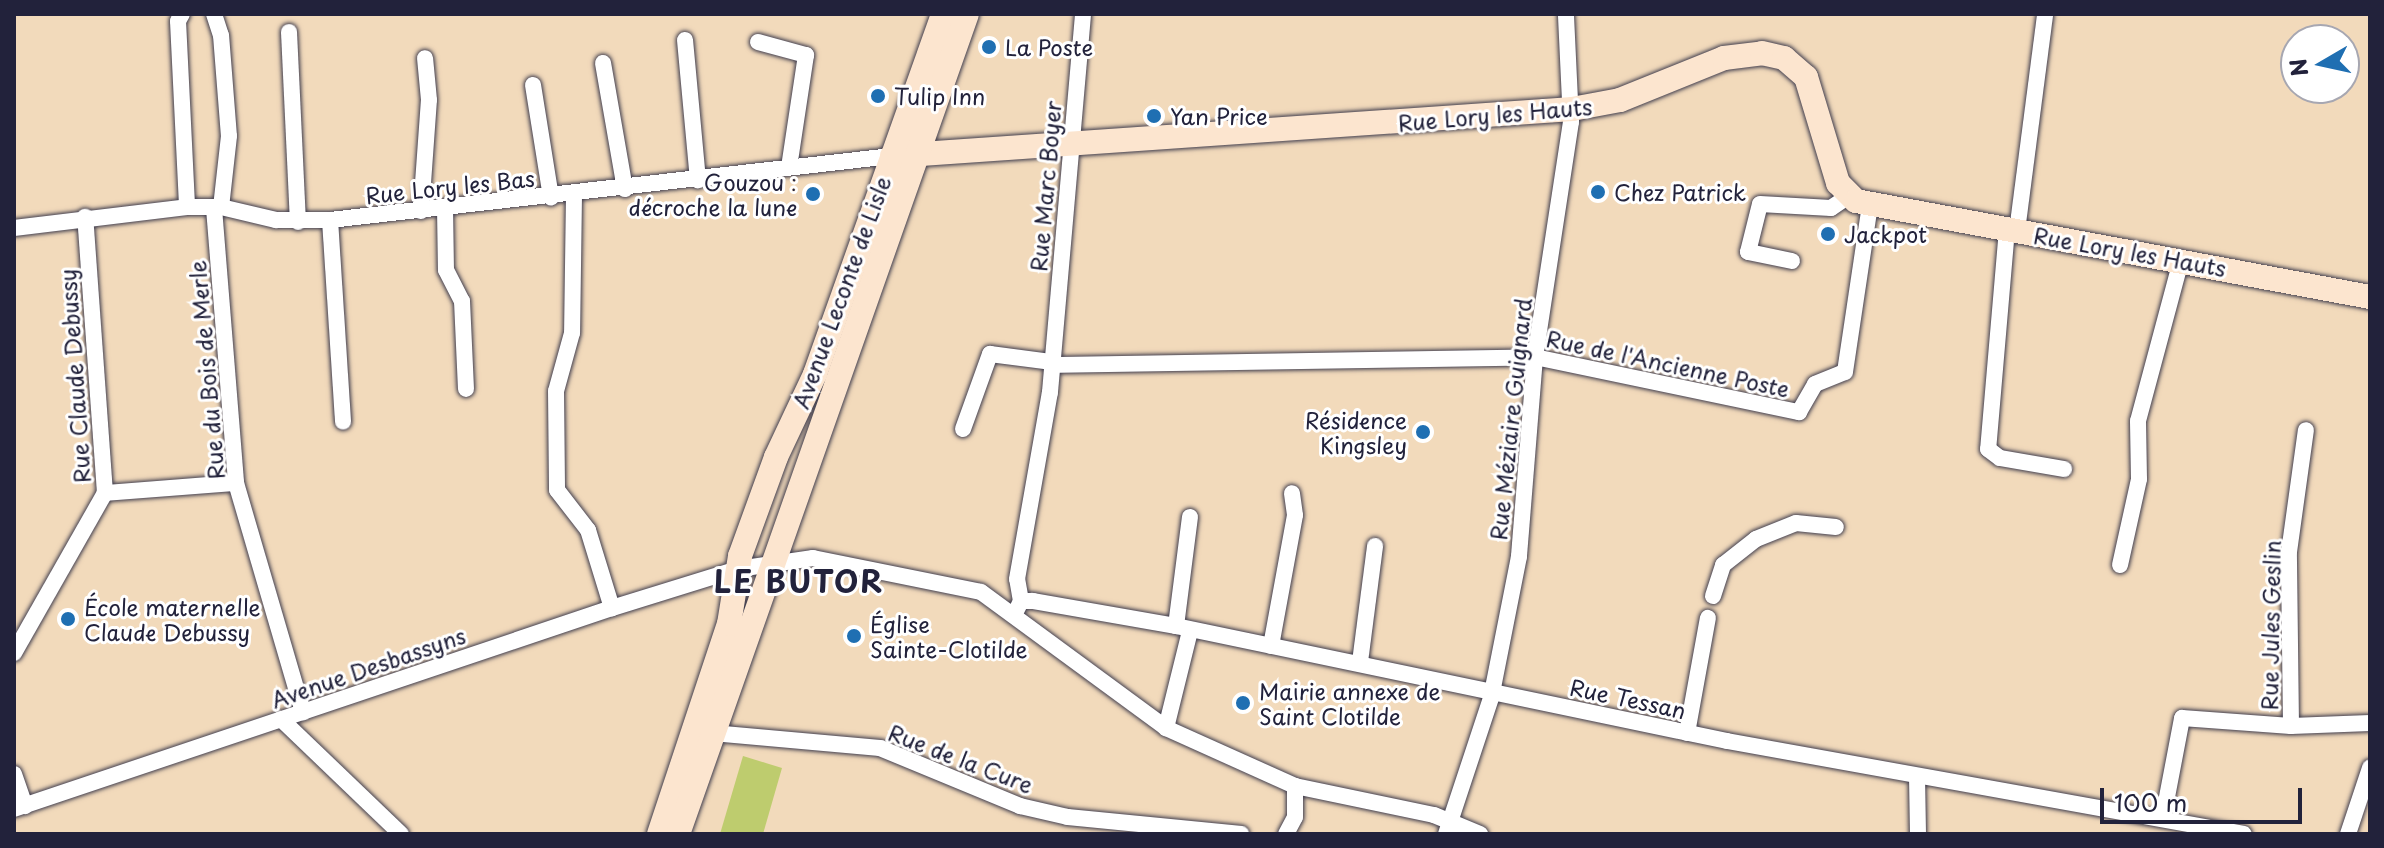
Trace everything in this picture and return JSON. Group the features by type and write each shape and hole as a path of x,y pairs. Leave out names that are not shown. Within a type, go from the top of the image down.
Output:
{"main road":[{"name":"Avenue Leconte de Lisle","path":"678,834 770,561 784,535 815,437 896,217 943,14"},
{"name":"Avenue Leconte de Lisle","path":"659,834 729,624 738,569 967,14"},
{"name":"Rue Lory les Hauts","path":"910,149 944,151 1572,109 1620,100 1724,58 1762,53 1784,58 1806,77 1831,166 1860,200 2370,297"}],"street":[{"path":"182,14 178,21 187,207"},
{"path":"214,14 221,35"},
{"path":"221,35 229,14"},
{"name":"Rue Marc Boyer","path":"1018,608 1017,579 1029,532 1052,364 1083,14"},
{"name":"Rue Méziaire Guignard","path":"1448,827 1494,690 1519,556 1535,357 1572,109 1566,14"},
{"path":"2045,14 2012,230 1988,449 2000,458 2064,469"},
{"path":"289,32 298,222"},
{"name":"Rue du Bois de Merle","path":"221,35 229,136 218,208 236,483 303,712"},
{"path":"685,40 698,180"},
{"path":"758,42 806,55 789,167"},
{"path":"421,211 429,100 425,58"},
{"path":"603,63 625,189"},
{"path":"533,85 551,198"},
{"name":"Rue Lory les Bas","path":"14,228 187,207 218,208 298,222 330,220 625,189 910,149"},
{"path":"574,195 572,333 556,391 557,490 588,530 612,608"},
{"path":"1792,261 1748,252 1760,204 1831,208 1860,200"},
{"name":"Rue de l'Ancienne Poste","path":"1052,364 1535,357 1799,412 1815,384 1845,372 1860,200"},
{"path":"445,208 446,270 462,301 466,389"},
{"name":"Rue Claude Debussy","path":"14,653 105,493 85,217"},
{"path":"330,220 343,422"},
{"path":"2120,565 2139,479 2138,421 2181,261"},
{"path":"963,429 980,372 990,354 1052,364"},
{"name":"Rue Jules Geslin","path":"2291,726 2289,552 2306,430"},
{"path":"105,493 236,483"},
{"path":"1271,646 1295,515 1292,493"},
{"path":"1166,728 1183,628 1190,517"},
{"path":"1713,596 1723,565 1756,539 1796,523 1836,527"},
{"path":"784,535 813,558 965,586 1018,608 1166,728 1295,786 1480,834"},
{"path":"1360,662 1375,546"},
{"name":"Avenue Desbassyns","path":"19,808 612,608 770,561 813,558"},
{"name":"Rue Tessan","path":"1018,608 1183,628 1360,662 1687,733 2244,834"},
{"path":"1687,733 1708,618"},
{"path":"2163,818 2182,718 2291,726 2370,723"},
{"path":"281,719 401,834"},
{"name":"Rue de la Cure","path":"712,733 880,748 1066,826 1241,834"},
{"path":"2348,834 2370,768"},
{"path":"14,774 19,808"},
{"path":"1917,776 1918,834"},
{"path":"1286,834 1295,817 1295,786"}],"green space":[{"path":"743,756 782,768 763,834 720,834"}],"place":[{"name":"La Poste","path":"989,47"},
{"name":"Tulip Inn","path":"878,96"},
{"name":"Yan Price","path":"1154,116"},
{"name":"Chez Patrick","path":"1598,192"},
{"name":"Gouzou : décroche la lune","path":"813,194"},
{"name":"Jackpot","path":"1828,234"},
{"name":"Résidence Kingsley","path":"1423,432"},
{"name":"École maternelle Claude Debussy","path":"68,619"},
{"name":"Église Sainte-Clotilde","path":"854,636"},
{"name":"Mairie annexe de Saint Clotilde","path":"1243,703"}],"district":[{"name":"LE BUTOR","path":"799,581"}]}
